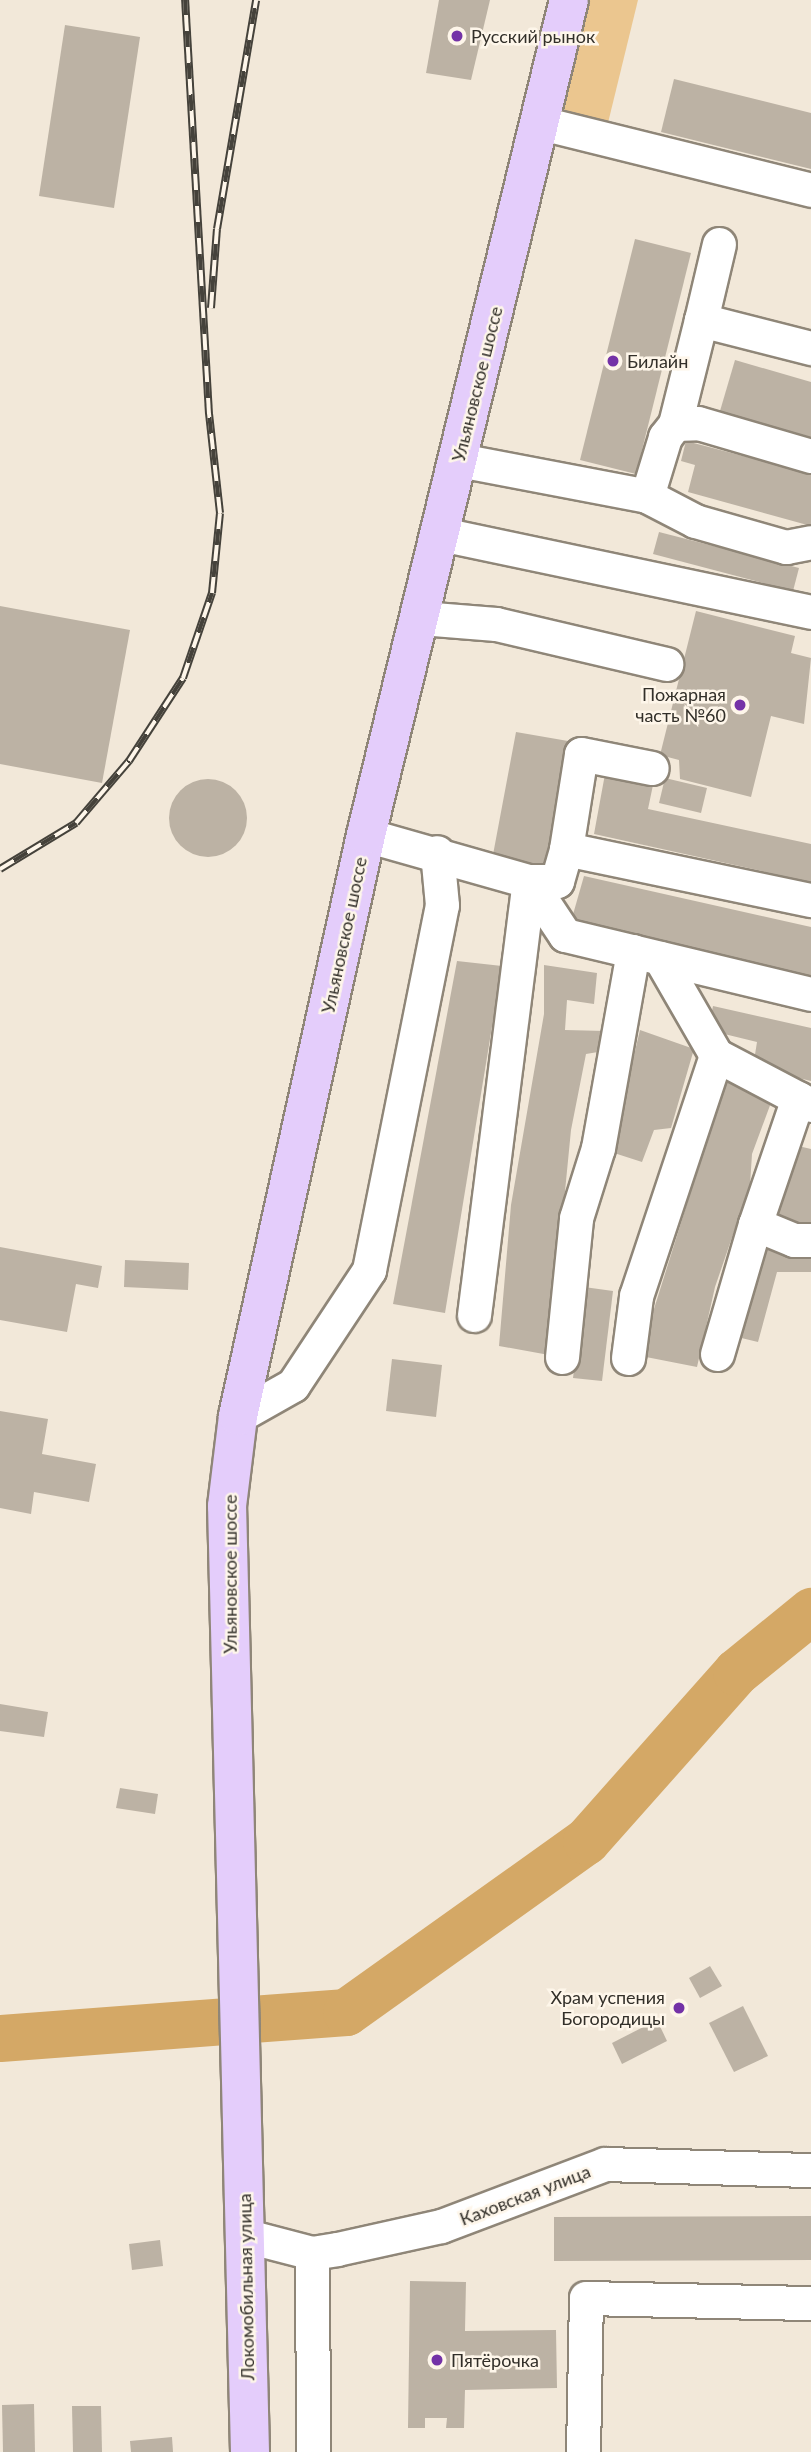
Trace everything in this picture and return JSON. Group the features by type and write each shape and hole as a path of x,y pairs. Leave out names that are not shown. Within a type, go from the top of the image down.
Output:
{"main road":[{"name":"Ульяновское шоссе","path":"245,2123 227,1506 238,1416 366,835 421,618 569,0"},
{"name":"Локомобильная улица","path":"245,2123 243,2235 250,2452"}],"street":[{"path":"541,123 811,190"},
{"path":"647,496 665,437 675,424 719,244"},
{"path":"701,320 811,348"},
{"path":"675,424 698,423 811,456"},
{"path":"458,460 647,496 695,521 786,547 811,542"},
{"path":"440,534 811,612"},
{"path":"421,618 496,624 666,664"},
{"path":"366,835 437,852 529,881 557,881 566,849 581,754 652,768"},
{"path":"566,849 811,900"},
{"path":"238,1416 293,1385 369,1270 442,905 437,852"},
{"path":"529,881 565,935 811,994"},
{"path":"474,1315 529,881"},
{"path":"646,954 716,1055 804,1102 754,1224 717,1354"},
{"path":"562,1357 576,1218 598,1148 646,954"},
{"path":"628,1358 636,1296 716,1055"},
{"path":"754,1224 794,1240 811,1240"},
{"name":"Каховская улица","path":"243,2235 312,2253 440,2226 605,2164 811,2170"},
{"path":"312,2253 313,2452"},
{"path":"583,2452 586,2298 811,2303"}],"shaded area":[{"path":"587,0 638,0 607,127 566,115 563,105"}],"building":[{"name":"Русский рынок","path":"439,0 490,0 471,80 426,73"},
{"path":"65,25 140,37 114,208 39,196"},
{"path":"674,79 811,113 811,169 661,132"},
{"path":"635,239 691,253 636,474 580,460"},
{"path":"735,360 811,382 811,437 720,411"},
{"path":"686,441 811,474 811,526 688,492 695,465 681,461"},
{"path":"659,532 799,568 793,591 653,554"},
{"path":"0,606 130,630 102,783 0,764"},
{"name":"Пожарная часть №60","path":"696,611 795,636 791,653 811,658 804,724 771,716 751,797 680,779 679,760 660,755"},
{"path":"516,732 568,741 544,869 492,860"},
{"path":"605,774 653,785 648,809 811,844 811,882 594,834"},
{"path":"665,778 707,788 701,813 659,803"},
{"path":"200,779 216,779 230,785 241,796 247,810 247,826 241,840 230,851 216,857 200,857 186,851 175,840 169,826 169,810 175,796 186,785"},
{"path":"584,876 811,927 811,981 570,925"},
{"path":"457,961 502,966 445,1313 393,1304"},
{"path":"544,965 597,973 594,1004 567,1000 565,1030 605,1031 604,1051 586,1054 571,1130 549,1355 499,1346 511,1205 544,1014"},
{"path":"713,1006 811,1028 811,1081 753,1067 757,1042 708,1030"},
{"path":"640,1030 694,1049 671,1128 654,1130 642,1162 611,1152"},
{"path":"726,1080 772,1100 752,1154 750,1185 715,1287 697,1367 646,1357 653,1312"},
{"path":"794,1145 811,1149 811,1228 770,1219"},
{"path":"760,1239 811,1250 811,1272 777,1272 758,1342 733,1336"},
{"path":"0,1247 102,1266 98,1288 76,1284 67,1332 0,1320"},
{"path":"125,1260 189,1263 188,1290 124,1287"},
{"path":"584,1287 613,1291 602,1381 573,1378"},
{"path":"392,1359 442,1365 436,1417 386,1411"},
{"path":"0,1411 48,1419 42,1454 96,1464 89,1502 34,1492 31,1514 0,1508"},
{"path":"0,1704 48,1712 44,1737 0,1731"},
{"path":"120,1788 158,1794 155,1814 116,1808"},
{"path":"710,1966 722,1986 700,1998 689,1978"},
{"path":"743,2006 768,2056 734,2072 709,2023"},
{"path":"657,2020 667,2041 622,2064 612,2043"},
{"path":"811,2216 811,2260 554,2261 554,2217"},
{"path":"160,2240 163,2266 132,2270 129,2244"},
{"path":"410,2281 466,2282 465,2331 556,2330 557,2388 465,2390 464,2428 446,2428 447,2418 425,2418 425,2428 408,2428"},
{"path":"34,2404 35,2452 3,2452 2,2405"},
{"path":"72,2406 101,2406 102,2452 73,2452"},
{"path":"172,2437 173,2452 131,2452 130,2441"}],"waterway":[{"path":"0,2038 346,2012 586,1841 736,1672 811,1611"}],"railway":[{"path":"0,869 76,823 129,761 183,678 212,593 220,513 209,414 185,0"},
{"path":"211,308 217,229 256,0"}],"place":[{"name":"Русский рынок","path":"457,36"},
{"name":"Билайн","path":"613,361"},
{"name":"Пожарная часть №60","path":"740,705"},
{"name":"Храм успения Богородицы","path":"679,2008"},
{"name":"Пятёрочка","path":"437,2360"}]}
